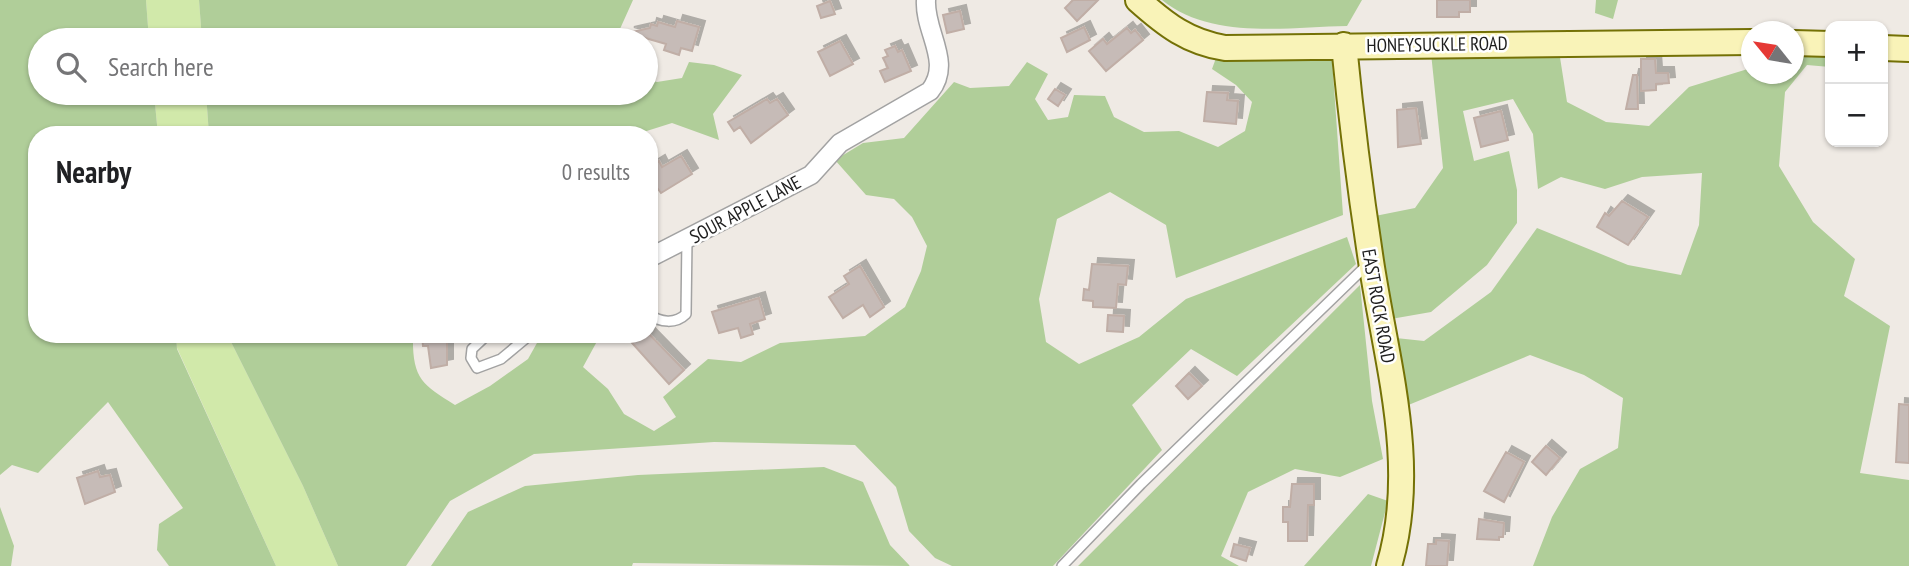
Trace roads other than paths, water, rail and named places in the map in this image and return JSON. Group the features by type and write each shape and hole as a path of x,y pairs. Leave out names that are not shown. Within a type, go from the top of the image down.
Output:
{"street":[{"name":"SOUR APPLE LANE","path":"658,254 811,175 840,143 930,91 937,82 940,65 926,0"},
{"name":"HONEYSUCKLE ROAD","path":"1138,0 1172,30 1205,45 1233,49 1344,45 1741,42"},
{"path":"1804,43 1825,44"},
{"name":"EAST ROCK ROAD","path":"1344,45 1371,262 1396,404 1401,464 1399,518 1389,566"},
{"path":"1888,48 1909,49"}],"lane":[{"path":"658,317 671,321 680,320 686,314 687,239"},
{"path":"1062,566 1141,484 1371,262"},
{"path":"478,343 472,349 471,358 477,368 501,359 520,343"}]}
